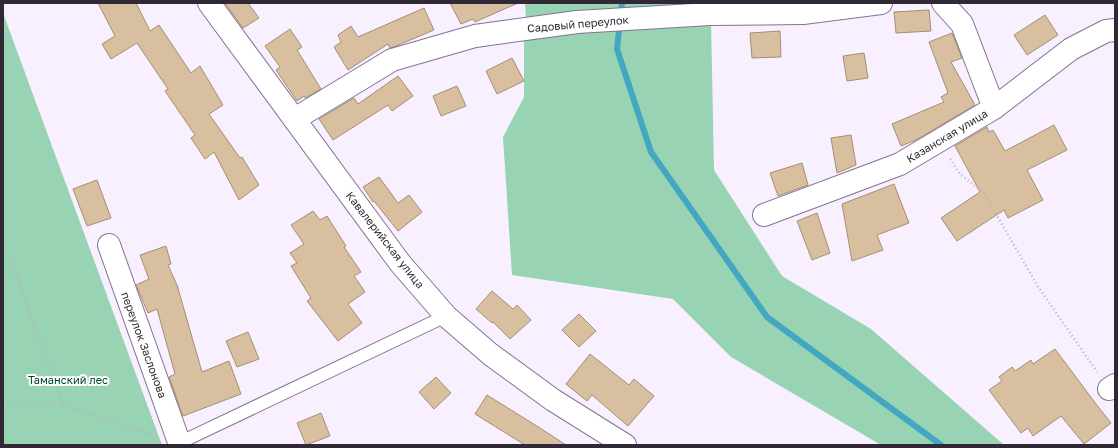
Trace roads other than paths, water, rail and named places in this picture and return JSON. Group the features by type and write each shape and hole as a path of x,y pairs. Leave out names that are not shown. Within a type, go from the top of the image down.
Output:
{"street":[{"name":"Кавалерийская улица","path":"209,3 400,263 446,316 490,354 553,400 625,445"},
{"name":"Садовый переулок","path":"295,120 392,60 475,36 577,22 710,14 803,13 882,3"},
{"path":"942,3 962,24 994,108"},
{"name":"Казанская улица","path":"764,215 900,164 994,108 1071,49 1106,32 1115,30"},
{"name":"переулок Заслонова","path":"109,245 179,444"}],"lane":[{"path":"179,444 446,316"}],"waterway":[{"path":"622,3 617,49 651,152 767,317 941,445"}],"park label":[{"name":"Таманский лес","path":"68,380"}]}
